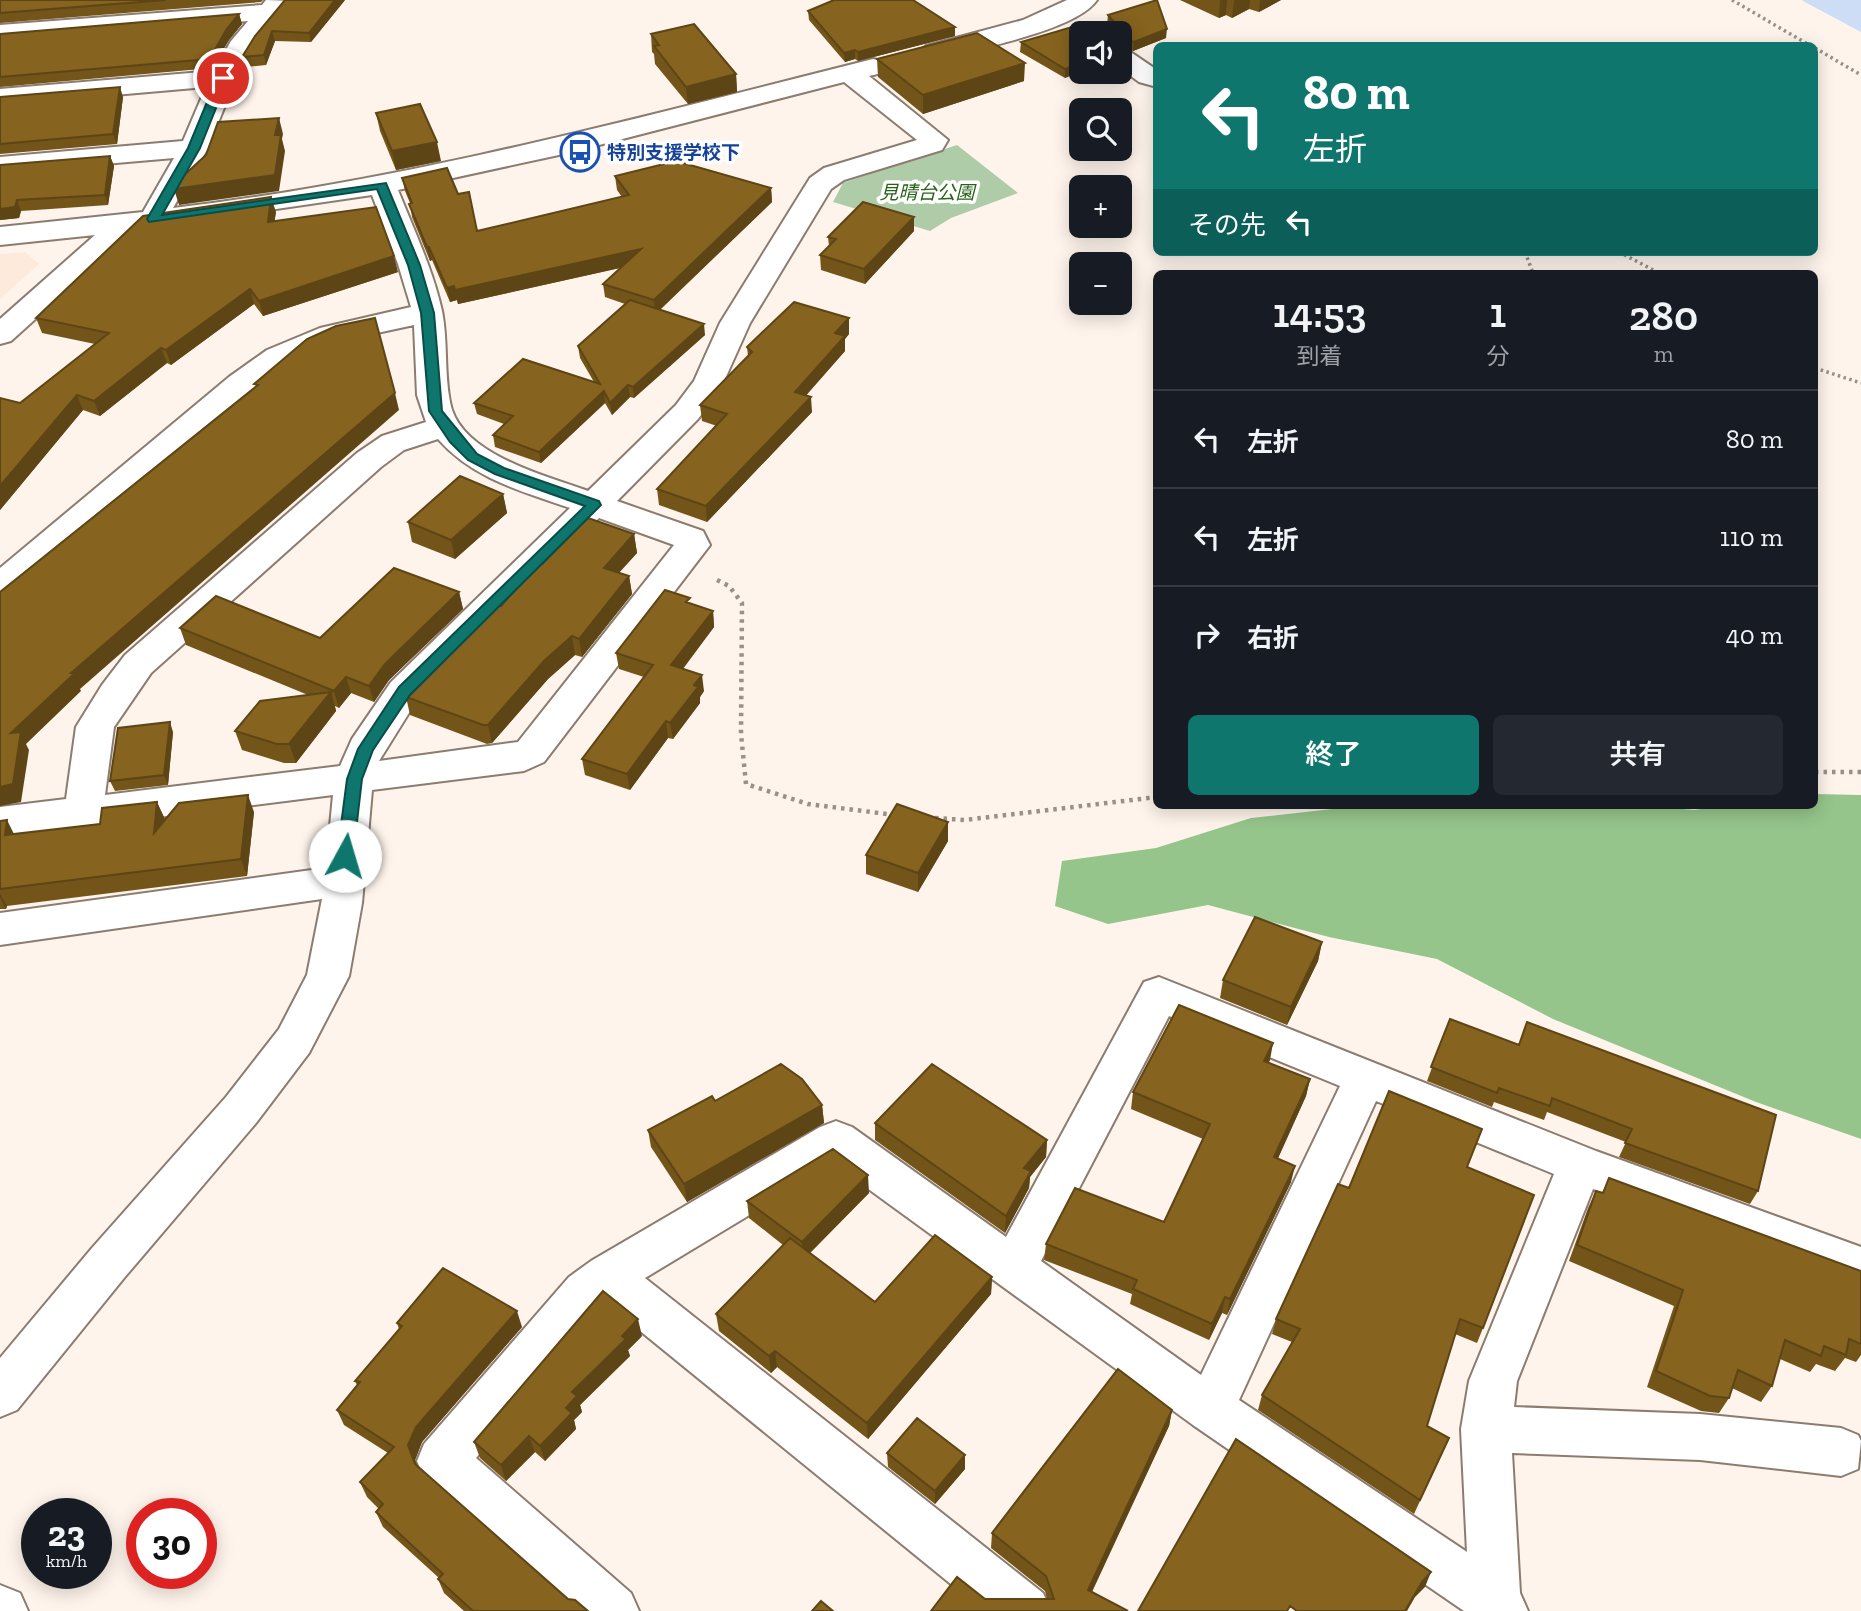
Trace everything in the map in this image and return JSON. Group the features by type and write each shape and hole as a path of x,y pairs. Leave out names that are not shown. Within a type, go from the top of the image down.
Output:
{"street":[{"path":"0,33 274,6"},
{"path":"0,335 139,221 194,148 223,78 244,41 274,6"},
{"path":"0,236 139,221 382,185 506,159 910,58 1084,10"},
{"path":"1132,65 1153,78"},
{"path":"0,1394 108,1263 241,1110 294,1041 328,976 342,903 355,779 365,749 404,691 687,412 709,383 735,323 820,184 834,174 932,144 934,140 849,73"},
{"path":"0,97 223,78"},
{"path":"0,165 194,148"},
{"path":"0,822 524,757 531,752 693,545 691,539 500,471 472,457 436,411 427,313 414,265 382,185"},
{"path":"0,586 240,384 278,357 331,334 427,313"},
{"path":"83,812 95,727 138,664 369,460 393,443 446,426"},
{"path":"0,929 343,881"},
{"path":"1013,1268 1159,993 1580,1165 1861,1268"},
{"path":"1210,1409 1365,1079"},
{"path":"613,1611 442,1461 586,1292 607,1276 836,1140 1210,1409 1498,1606"},
{"path":"1498,1606 1486,1429 1493,1381 1580,1165"},
{"path":"607,1276 1025,1611"},
{"path":"1486,1429 1700,1437 1841,1452"}],"path":[{"path":"1732,0 1804,42"},
{"path":"1818,50 1861,75"},
{"path":"1627,256 1653,270"},
{"path":"1818,369 1861,383"},
{"path":"676,566 729,586 742,603 741,734 746,784 808,804 897,815"},
{"path":"1818,772 1861,772"},
{"path":"924,817 965,820 1153,797"}],"shaded area":[{"path":"25,252 39,264 0,299 0,254"}],"green space":[{"name":"見晴台公園","path":"957,145 1018,193 951,218 930,231 833,202 843,183"},
{"path":"1818,794 1861,795 1861,1139 1756,1102 1553,1019 1437,959 1329,937 1208,905 1108,924 1055,906 1062,861 1156,848 1251,818 1332,809 1818,809"}],"water":[{"path":"1861,0 1861,32 1803,1"}],"building":[{"path":"0,0 166,0 0,13"},
{"path":"285,0 335,0 309,33 272,31 264,55 242,57 255,36"},
{"path":"834,0 913,0 955,27 858,52 855,50 844,53 808,11"},
{"path":"1157,0 1167,29 1134,42 1132,21 1113,21 1108,15"},
{"path":"239,14 226,30 210,59 0,77 0,34"},
{"path":"694,24 736,74 686,87 654,46 659,45 651,34"},
{"path":"1069,28 1069,68 1065,69 1021,42"},
{"path":"977,33 1025,63 923,95 877,59"},
{"path":"120,87 113,134 0,144 0,97"},
{"path":"420,104 437,142 392,151 376,113"},
{"path":"279,118 275,135 281,135 275,175 174,189 179,180 206,155 218,122"},
{"path":"110,156 105,195 17,200 15,207 0,209 0,165"},
{"path":"676,161 771,188 654,300 603,284 641,249 455,290 454,286 447,288 409,204 412,203 402,178 447,168 458,194 469,192 477,231 629,195 615,176"},
{"path":"271,197 268,222 376,207 394,256 259,301 250,289 166,350 161,348 94,401 77,395 0,486 0,398 20,403 109,333 36,318 143,216"},
{"path":"863,202 914,217 864,269 820,255 836,239 828,237"},
{"path":"630,300 704,324 633,387 628,385 610,403 604,391 539,452 493,435 513,416 474,403 523,359 600,384 578,346"},
{"path":"794,302 849,318 835,333 845,336 795,392 811,397 706,506 657,489 727,414 700,405 752,352 747,347"},
{"path":"375,318 395,393 71,673 74,674 11,733 21,732 13,784 0,787 0,592 258,385 254,384 307,339 336,326"},
{"path":"460,476 503,494 451,540 408,522"},
{"path":"588,518 634,534 604,568 629,576 579,639 572,636 544,661 488,725 406,697 414,683 495,604 501,606 539,563 542,564"},
{"path":"394,568 459,592 385,664 369,686 346,677 334,691 180,628 216,596 320,638"},
{"path":"665,590 690,598 686,602 713,611 671,665 702,675 694,685 698,687 670,723 666,721 627,774 582,759 653,665 616,653"},
{"path":"331,692 289,744 277,744 235,731 260,701"},
{"path":"170,722 164,775 110,781 118,728"},
{"path":"248,795 241,859 0,889 0,821 7,820 5,835 100,824 102,808 157,802 154,833 179,803"},
{"path":"897,804 948,822 918,873 866,855"},
{"path":"1255,917 1322,942 1291,1007 1223,980"},
{"path":"1179,1005 1273,1043 1264,1061 1310,1079 1274,1157 1295,1166 1230,1299 1225,1297 1212,1324 1133,1289 1137,1280 1046,1244 1075,1188 1164,1222 1210,1124 1133,1092"},
{"path":"1450,1019 1519,1045 1527,1022 1776,1115 1758,1191 1625,1143 1632,1129 1552,1098 1550,1106 1499,1088 1497,1093 1431,1067"},
{"path":"781,1064 802,1079 822,1105 684,1184 648,1130 712,1096 715,1101"},
{"path":"932,1064 1047,1140 1024,1168 1031,1171 1006,1216 875,1123"},
{"path":"1389,1091 1482,1129 1467,1167 1534,1195 1483,1328 1460,1319 1427,1426 1449,1438 1420,1500 1262,1395 1300,1329 1276,1319 1338,1184 1349,1188"},
{"path":"833,1149 868,1175 802,1242 747,1201"},
{"path":"1609,1178 1861,1271 1861,1344 1849,1339 1846,1355 1824,1346 1821,1356 1785,1340 1772,1386 1738,1370 1729,1398 1710,1396 1656,1371 1683,1290 1577,1245 1596,1191 1603,1193"},
{"path":"935,1235 992,1277 867,1423 775,1351 769,1356 716,1314 790,1238 875,1302"},
{"path":"443,1268 517,1311 416,1427 408,1445 415,1464 568,1599 575,1600 588,1611 473,1611 438,1579 443,1574 376,1512 383,1504 360,1482 394,1447 337,1410 360,1382 355,1381 402,1326 397,1323"},
{"path":"603,1291 638,1319 622,1336 626,1339 572,1392 577,1396 566,1408 572,1413 540,1446 529,1436 501,1465 474,1442"},
{"path":"1118,1369 1172,1410 1088,1590 1128,1611 931,1611 957,1577 985,1599 1054,1599 1046,1576 992,1533"},
{"path":"917,1418 965,1455 935,1491 887,1453"},
{"path":"1236,1439 1431,1572 1405,1611 1297,1611 1290,1606 1287,1611 1138,1611"},
{"path":"821,1601 833,1611 812,1611"}],"place":[{"name":"特別支援学校下","path":"580,152"}],"route":[{"path":"223,78 194,148 153,219 382,185 414,265 427,313 436,411 455,439 472,457 500,471 594,505 404,691 365,749 355,779 345,856"}]}
